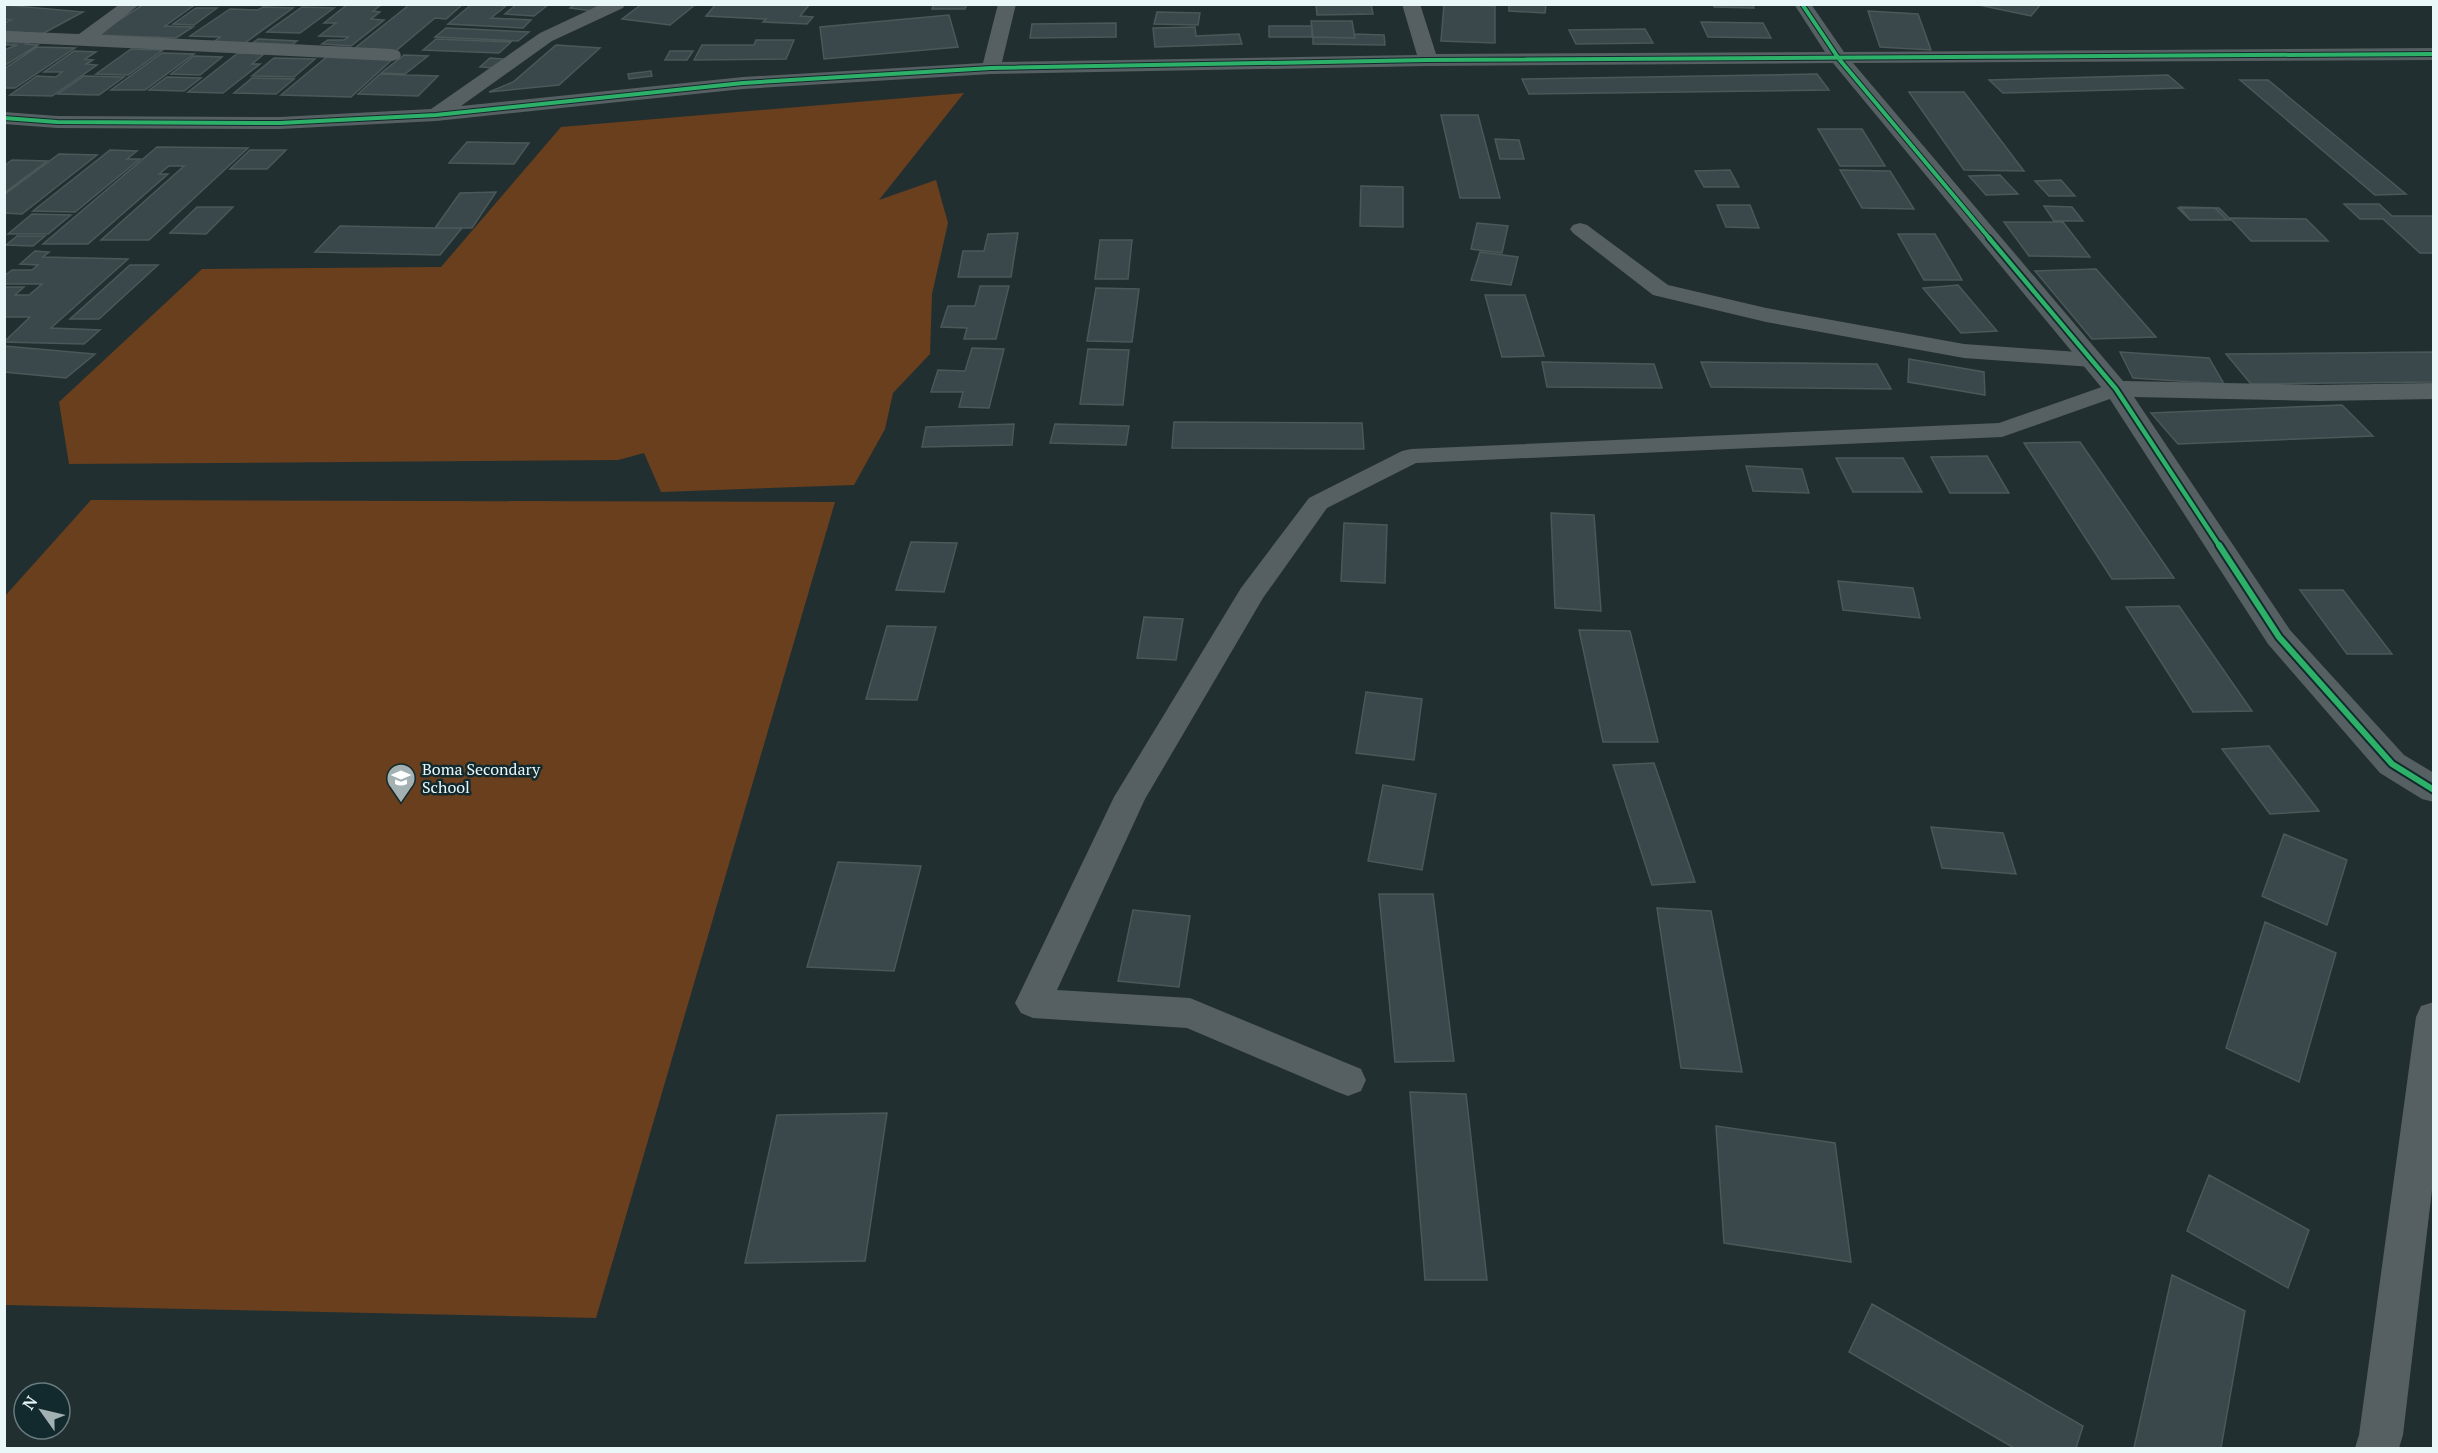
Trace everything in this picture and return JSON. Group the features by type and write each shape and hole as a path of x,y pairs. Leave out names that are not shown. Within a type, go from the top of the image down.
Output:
{"street":[{"path":"82,41 132,4"},
{"path":"436,115 546,37 617,4"},
{"path":"991,68 1007,4"},
{"path":"1411,4 1428,60"},
{"path":"1802,4 1839,59 2116,389 2278,636 2392,764 2433,790"},
{"path":"4,36 392,56"},
{"path":"4,118 57,122 280,123 436,115 743,83 991,68 1428,60 2433,54"},
{"path":"2116,389 2319,393 2433,391"}],"lane":[{"path":"1580,229 1660,290 1766,315 1965,351 2092,360"},
{"path":"1348,1080 1190,1013 1033,1003 1130,797 1251,594 1318,503 1411,456 2002,430 2116,389"},
{"path":"2377,1449 2381,1434 2433,1017"}],"shaded area":[{"path":"964,93 879,200 936,180 948,223 932,294 930,354 893,393 885,429 854,485 661,492 644,453 618,460 69,464 59,402 202,269 441,267 561,127"},
{"name":"Boma Secondary School","path":"91,500 835,502 596,1318 5,1305 5,596"}],"building":[{"path":"144,4 196,4 165,26 193,27 176,38 96,35"},
{"path":"348,4 381,5 373,11 380,12 371,19 384,20 351,46 322,44 328,40 344,40 348,37 319,36 336,23 324,23"},
{"path":"463,4 446,19 435,18 392,54 350,52 409,5"},
{"path":"472,4 506,6 491,18 531,20 523,28 448,24"},
{"path":"517,4 549,4 534,16 505,14"},
{"path":"575,4 601,4 592,11 570,8"},
{"path":"642,4 696,4 670,25 622,19"},
{"path":"716,4 810,4 800,16 813,17 807,24 706,16"},
{"path":"934,4 967,4 965,9 932,9"},
{"path":"1316,4 1371,4 1373,14 1317,15"},
{"path":"1444,4 1495,6 1495,43 1441,41"},
{"path":"1509,4 1546,5 1545,13 1509,11"},
{"path":"1713,4 1752,4 1754,8 1714,7"},
{"path":"1974,4 2041,4 2031,16"},
{"path":"4,5 83,12 42,34 4,31 4,23 11,20 4,19"},
{"path":"263,7 293,8 242,45 211,44 220,37 190,36 230,9 258,10"},
{"path":"302,7 334,8 300,33 267,32"},
{"path":"196,8 217,8 194,25 173,24"},
{"path":"1868,11 1918,14 1931,50 1880,47"},
{"path":"1157,12 1200,13 1198,25 1154,24"},
{"path":"949,15 958,47 824,59 820,27"},
{"path":"1311,21 1352,21 1355,38 1313,37"},
{"path":"1701,22 1763,23 1771,38 1708,37"},
{"path":"1116,23 1116,37 1030,38 1032,24"},
{"path":"1269,26 1312,26 1312,37 1269,37"},
{"path":"1195,27 1196,36 1239,34 1242,44 1155,47 1153,28"},
{"path":"446,28 529,32 518,41 435,37"},
{"path":"1645,29 1653,43 1576,44 1569,30"},
{"path":"1354,34 1384,35 1385,45 1313,44 1313,37 1355,38"},
{"path":"258,39 297,41 289,47 249,46"},
{"path":"436,39 511,42 499,53 423,50"},
{"path":"12,40 33,40 26,44 38,45 4,66 4,50 17,45 4,45"},
{"path":"756,40 794,40 786,59 694,60 702,45 754,45"},
{"path":"556,45 600,48 559,85 489,92 513,82"},
{"path":"37,47 75,48 15,88 4,88 4,69"},
{"path":"131,49 163,50 128,75 96,74"},
{"path":"74,51 96,52 85,59 93,60 86,64 97,65 52,96 10,95 37,76 56,77 62,72 44,72"},
{"path":"670,51 693,51 687,60 665,60"},
{"path":"162,53 194,54 145,90 111,90"},
{"path":"238,53 264,54 252,64 260,64 223,93 188,92"},
{"path":"329,55 395,57 351,97 281,95"},
{"path":"404,55 428,56 405,74 381,73"},
{"path":"194,56 222,57 200,75 171,74"},
{"path":"274,58 315,59 294,77 252,76"},
{"path":"490,58 504,59 494,68 480,67"},
{"path":"651,71 652,76 629,79 628,74"},
{"path":"380,74 438,76 418,96 358,94"},
{"path":"1817,74 1829,90 1529,94 1522,79"},
{"path":"2168,75 2183,88 2003,93 1989,80"},
{"path":"84,76 124,77 99,95 58,94"},
{"path":"167,77 201,78 184,91 149,90"},
{"path":"252,78 294,79 276,94 234,93"},
{"path":"2240,80 2268,80 2406,194 2375,195"},
{"path":"1909,92 1964,92 2024,171 1964,170"},
{"path":"1441,115 1478,115 1500,198 1460,198"},
{"path":"1818,129 1862,129 1885,166 1840,166"},
{"path":"1495,139 1519,140 1524,159 1500,159"},
{"path":"467,142 529,143 514,164 449,163"},
{"path":"157,147 248,148 149,240 101,240 184,166 169,166 159,174 168,174 88,244 43,244"},
{"path":"110,150 137,151 127,159 140,159 75,212 33,211"},
{"path":"250,150 286,150 267,169 230,169"},
{"path":"59,154 97,155 22,214 4,213 4,195"},
{"path":"12,160 47,161 4,193 4,166"},
{"path":"1730,170 1739,187 1704,187 1695,171"},
{"path":"1840,170 1890,171 1914,209 1862,208"},
{"path":"2000,175 2018,194 1986,195 1969,176"},
{"path":"2061,180 2075,196 2049,196 2035,181"},
{"path":"1361,186 1403,187 1403,227 1360,226"},
{"path":"496,192 472,228 435,228 460,193"},
{"path":"2344,204 2379,204 2392,216 2434,216 2434,253 2420,253 2383,219 2360,219"},
{"path":"1717,205 1750,205 1759,228 1726,227"},
{"path":"2044,206 2072,207 2083,221 2054,221"},
{"path":"197,207 233,207 206,234 170,233"},
{"path":"2180,207 2219,208 2231,220 2190,220"},
{"path":"2178,208 2215,208 2227,220 2190,220"},
{"path":"32,214 71,215 48,234 8,234"},
{"path":"2230,218 2306,219 2328,241 2251,241"},
{"path":"2004,222 2063,222 2090,257 2029,256"},
{"path":"1477,223 1508,226 1502,253 1471,249"},
{"path":"340,226 462,228 440,255 315,252"},
{"path":"1018,233 1011,277 958,277 963,251 984,251 988,234"},
{"path":"1898,234 1935,234 1962,280 1924,280"},
{"path":"17,236 45,236 33,246 6,245"},
{"path":"1100,240 1132,240 1128,279 1095,279"},
{"path":"35,251 49,252 43,257 128,259 51,328 100,330 84,344 4,342 30,317 4,317 4,287 24,287 15,295 29,295 42,284 4,284 4,276 12,270 32,270 38,265 20,264"},
{"path":"1480,252 1518,257 1511,285 1471,280"},
{"path":"130,265 158,265 99,319 70,319"},
{"path":"2096,269 2156,337 2092,339 2035,271"},
{"path":"1958,285 1997,331 1961,333 1923,288"},
{"path":"980,286 1009,286 996,339 964,339 967,328 941,327 948,306 975,306"},
{"path":"1096,288 1139,289 1132,342 1087,341"},
{"path":"1485,295 1525,295 1544,356 1502,357"},
{"path":"4,346 95,354 66,378 4,372"},
{"path":"972,348 1004,349 989,408 959,407 963,392 931,392 938,370 965,371"},
{"path":"1088,349 1129,350 1123,405 1080,404"},
{"path":"2120,352 2209,358 2224,384 2133,378"},
{"path":"2434,352 2434,382 2251,384 2226,354"},
{"path":"1909,359 1984,372 1985,395 1908,382"},
{"path":"1542,362 1654,364 1662,388 1547,387"},
{"path":"1701,362 1877,364 1891,389 1711,387"},
{"path":"2342,405 2373,436 2178,444 2151,413"},
{"path":"1174,422 1362,423 1364,449 1172,448"},
{"path":"1014,424 1012,445 922,447 926,427"},
{"path":"1055,424 1129,426 1126,445 1050,443"},
{"path":"2080,442 2174,578 2112,579 2024,443"},
{"path":"1987,456 2009,493 1950,493 1931,457"},
{"path":"1836,458 1903,458 1922,492 1853,492"},
{"path":"1746,466 1802,469 1809,493 1753,491"},
{"path":"1551,513 1594,515 1601,611 1555,608"},
{"path":"1344,523 1387,525 1385,583 1341,581"},
{"path":"911,542 957,543 944,592 896,590"},
{"path":"1838,581 1913,588 1920,618 1843,610"},
{"path":"2300,590 2343,590 2392,654 2347,654"},
{"path":"2179,606 2252,711 2193,712 2126,607"},
{"path":"1144,617 1183,619 1176,660 1137,658"},
{"path":"887,626 936,627 917,700 866,699"},
{"path":"1579,630 1630,631 1658,742 1603,742"},
{"path":"1366,692 1422,699 1414,760 1356,753"},
{"path":"2269,746 2319,811 2270,814 2222,749"},
{"path":"1654,763 1695,882 1652,885 1613,765"},
{"path":"1383,785 1436,794 1422,870 1368,861"},
{"path":"1931,827 2003,833 2016,874 1942,868"},
{"path":"2284,834 2347,860 2327,925 2262,896"},
{"path":"838,862 921,866 894,971 807,967"},
{"path":"1379,894 1433,894 1454,1061 1395,1062"},
{"path":"1657,908 1711,911 1742,1072 1681,1068"},
{"path":"1133,910 1190,916 1179,987 1118,981"},
{"path":"2265,922 2336,953 2299,1082 2226,1048"},
{"path":"1410,1092 1466,1094 1487,1280 1425,1280"},
{"path":"887,1113 865,1261 745,1263 777,1115"},
{"path":"1716,1126 1835,1143 1851,1262 1724,1243"},
{"path":"2209,1175 2309,1230 2288,1288 2187,1231"},
{"path":"2172,1275 2245,1311 2221,1448 2134,1448"},
{"path":"1872,1304 2083,1426 2076,1448 2014,1448 1849,1352"}],"cycle path":[{"path":"1802,4 1839,59 2116,389 2279,637 2392,764 2434,790"},
{"path":"4,118 57,122 280,123 436,115 743,83 991,68 1428,60 2434,54"}],"place":[{"name":"Boma Secondary School","path":"401,804"}]}
